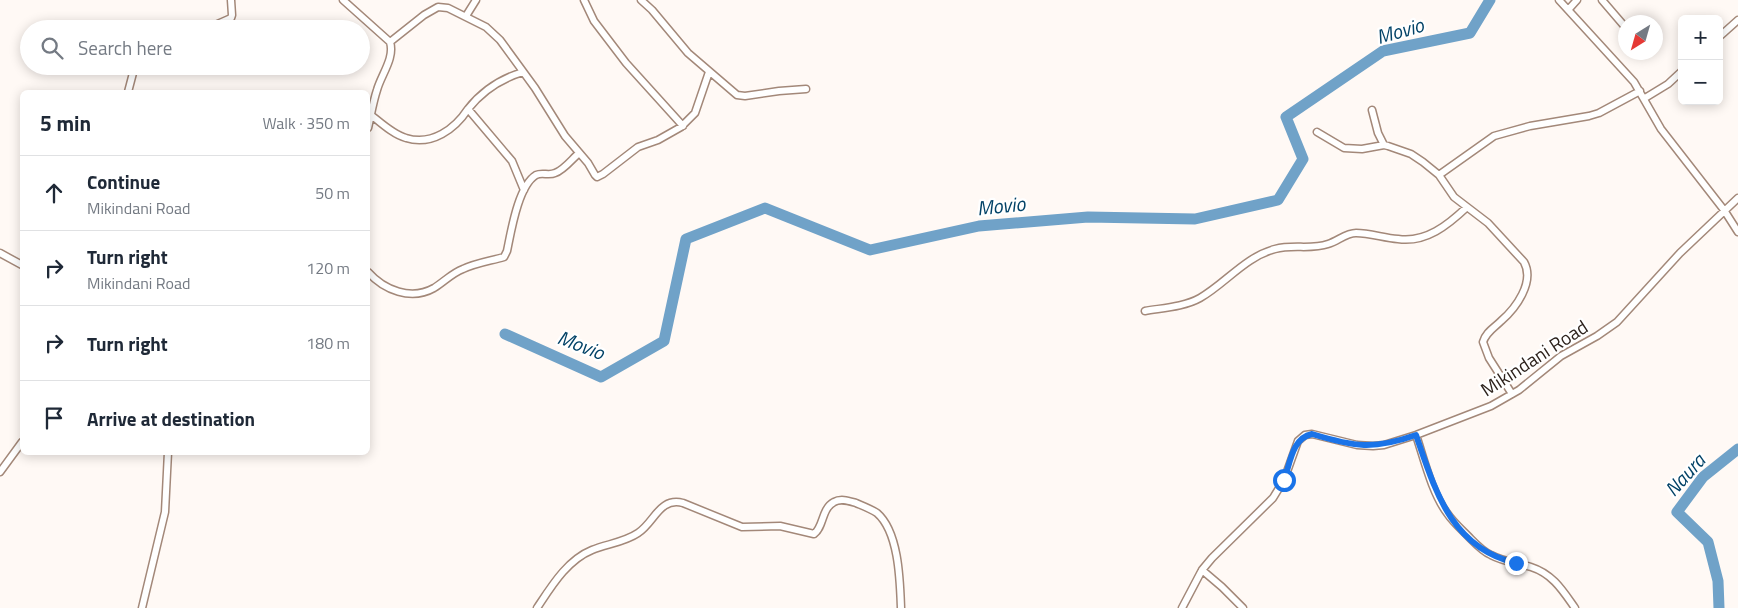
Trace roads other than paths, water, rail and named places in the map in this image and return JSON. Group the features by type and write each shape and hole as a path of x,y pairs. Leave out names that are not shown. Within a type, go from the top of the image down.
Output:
{"street":[{"path":"226,20 231,18 232,14 231,0"},
{"path":"342,0 365,20"},
{"path":"466,16 476,0"},
{"path":"584,0 594,21 626,64 683,126"},
{"path":"641,0 652,10 688,53 734,93 742,97 806,89"},
{"path":"1559,0 1623,68 1645,98 1661,129 1724,210 1738,232"},
{"path":"1568,10 1577,0"},
{"path":"1602,0 1618,19"},
{"path":"390,42 424,15 438,7 448,8 486,27 500,40 565,136 588,163 595,175 599,176 638,147 658,140 683,126 697,108 709,72"},
{"path":"1723,33 1738,20"},
{"path":"370,24 390,42 392,50 377,89 370,119"},
{"path":"371,115 406,138 420,140 441,136 457,122 478,96 491,86 523,72"},
{"path":"129,90 132,75"},
{"path":"1645,98 1668,84 1678,75"},
{"path":"1439,175 1494,136 1530,126 1599,113 1640,91"},
{"path":"468,108 512,161 524,190"},
{"path":"1372,110 1378,134 1384,145"},
{"path":"1317,132 1333,143 1351,150 1384,145 1411,154 1439,175 1454,197 1498,233 1517,253 1528,268 1526,285 1518,302 1502,321 1488,332 1483,342 1489,358 1512,394"},
{"path":"370,274 386,287 410,294 425,292 435,288 464,268 504,257 507,252 516,209 524,190 534,176 555,173 580,153"},
{"name":"Mikindani Road","path":"1182,608 1202,570 1217,552 1273,498 1284,480 1298,441 1305,435 1312,434 1357,446 1384,445 1416,435 1490,406 1512,394 1561,356 1597,336 1617,322 1680,253 1738,198"},
{"path":"1144,311 1193,302 1211,291 1245,264 1274,249 1286,246 1321,246 1356,233 1400,240 1422,238 1444,227 1468,207"},
{"path":"0,254 20,264"},
{"path":"1416,435 1446,513 1476,544 1489,554 1502,560 1532,568 1551,578 1558,584 1575,608"},
{"path":"0,472 20,445"},
{"path":"142,608 165,512 168,455"},
{"path":"537,608 558,578 578,558 590,550 633,536 641,531 658,511 669,502 682,503 742,527 780,526 814,534 818,532 827,509 833,502 840,500 862,505 875,512 884,523 898,557 901,608"},
{"path":"1202,570 1243,608"}],"waterway":[{"name":"Movio","path":"505,334 601,377 664,341 686,239 765,208 870,250 979,226 1088,217 1195,219 1278,200 1303,159 1286,117 1383,51 1470,33 1490,0"},
{"name":"Naura","path":"1719,608 1718,581 1708,542 1677,512 1703,477 1738,449"}]}
